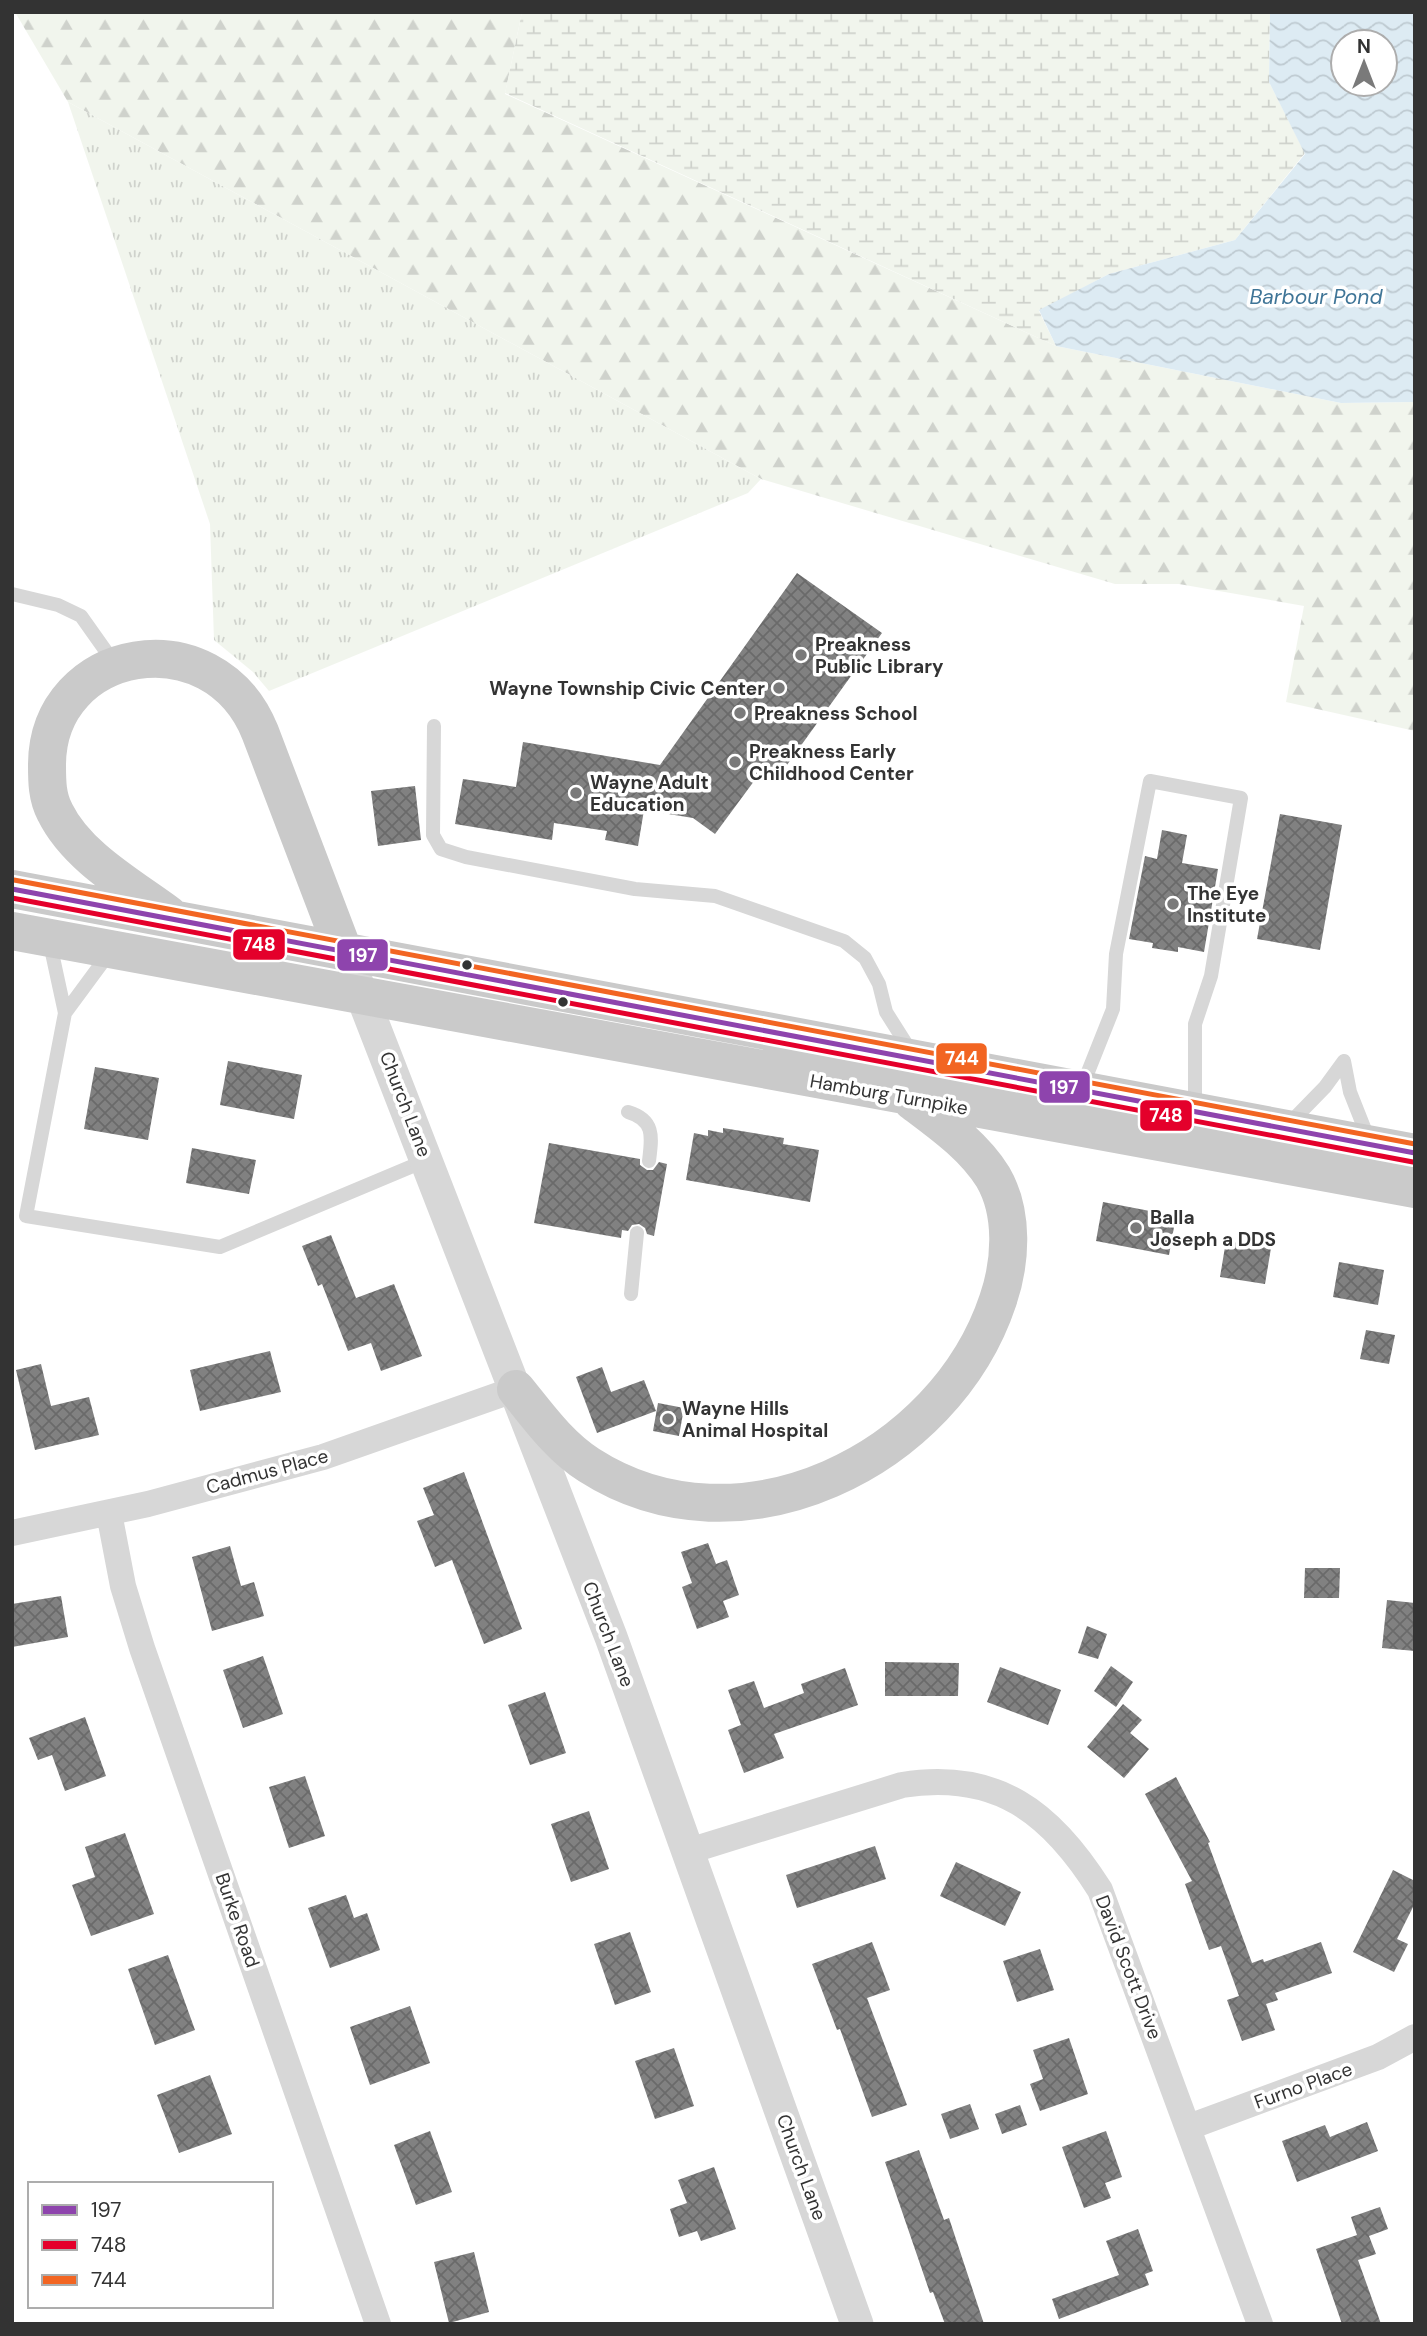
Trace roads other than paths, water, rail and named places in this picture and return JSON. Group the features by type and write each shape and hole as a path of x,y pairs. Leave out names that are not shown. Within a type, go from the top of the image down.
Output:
{"main road":[{"path":"177,920 99,862 71,835 55,811 47,788 47,756 55,724 87,684 116,665 148,658 192,664 209,672 245,702 260,732 343,950"},
{"path":"12,890 915,1057 1415,1153"},
{"name":"Hamburg Turnpike","path":"30,934 907,1098 1415,1189"},
{"path":"516,1389 555,1437 589,1465 621,1482 679,1499 716,1502 754,1500 797,1492 861,1466 900,1439 929,1414 980,1346 1003,1287 1009,1252 1005,1209 992,1177 971,1148 907,1098"}],"street":[{"name":"Church Lane","path":"343,950 364,997 516,1389 689,1851 857,2324"},
{"name":"Cadmus Place","path":"12,1534 110,1513 323,1457 516,1389"},
{"name":"Burke Road","path":"110,1513 123,1586 142,1648 379,2324"},
{"name":"David Scott Drive","path":"689,1851 902,1785 936,1780 991,1789 1023,1804 1053,1827 1079,1856 1100,1890 1260,2324"},
{"name":"Furno Place","path":"1189,2127 1378,2057 1415,2037"}],"lane":[{"path":"12,594 58,605 81,616 116,665"},
{"path":"434,726 433,835 441,849 466,857 635,889 715,896 807,925 844,941 865,958 879,984 886,1012 897,1034 915,1057"},
{"path":"1081,1090 1113,1009 1116,954 1150,781 1241,798 1211,976 1195,1024 1195,1111"},
{"path":"30,934 65,1013"},
{"path":"112,950 65,1013 26,1216 220,1247 428,1160"},
{"path":"1285,1128 1325,1087 1344,1060 1350,1092 1371,1144"},
{"path":"628,1112 649,1124 653,1135 649,1161"},
{"path":"631,1294 637,1233"}],"water":[{"name":"Barbour Pond","path":"1270,12 1415,12 1415,402 1341,403 1056,346 1039,310 1109,274 1235,240 1305,154 1269,82"}],"place":[{"name":"Preakness Public Library","path":"801,655"},
{"name":"Wayne Township Civic Center","path":"779,688"},
{"name":"Preakness School","path":"740,713"},
{"name":"Preakness Early Childhood Center","path":"735,762"},
{"name":"Wayne Adult Education","path":"576,793"},
{"name":"The Eye Institute","path":"1173,904"},
{"name":"Balla Joseph a DDS","path":"1136,1228"},
{"name":"Wayne Hills Animal Hospital","path":"668,1419"}]}
